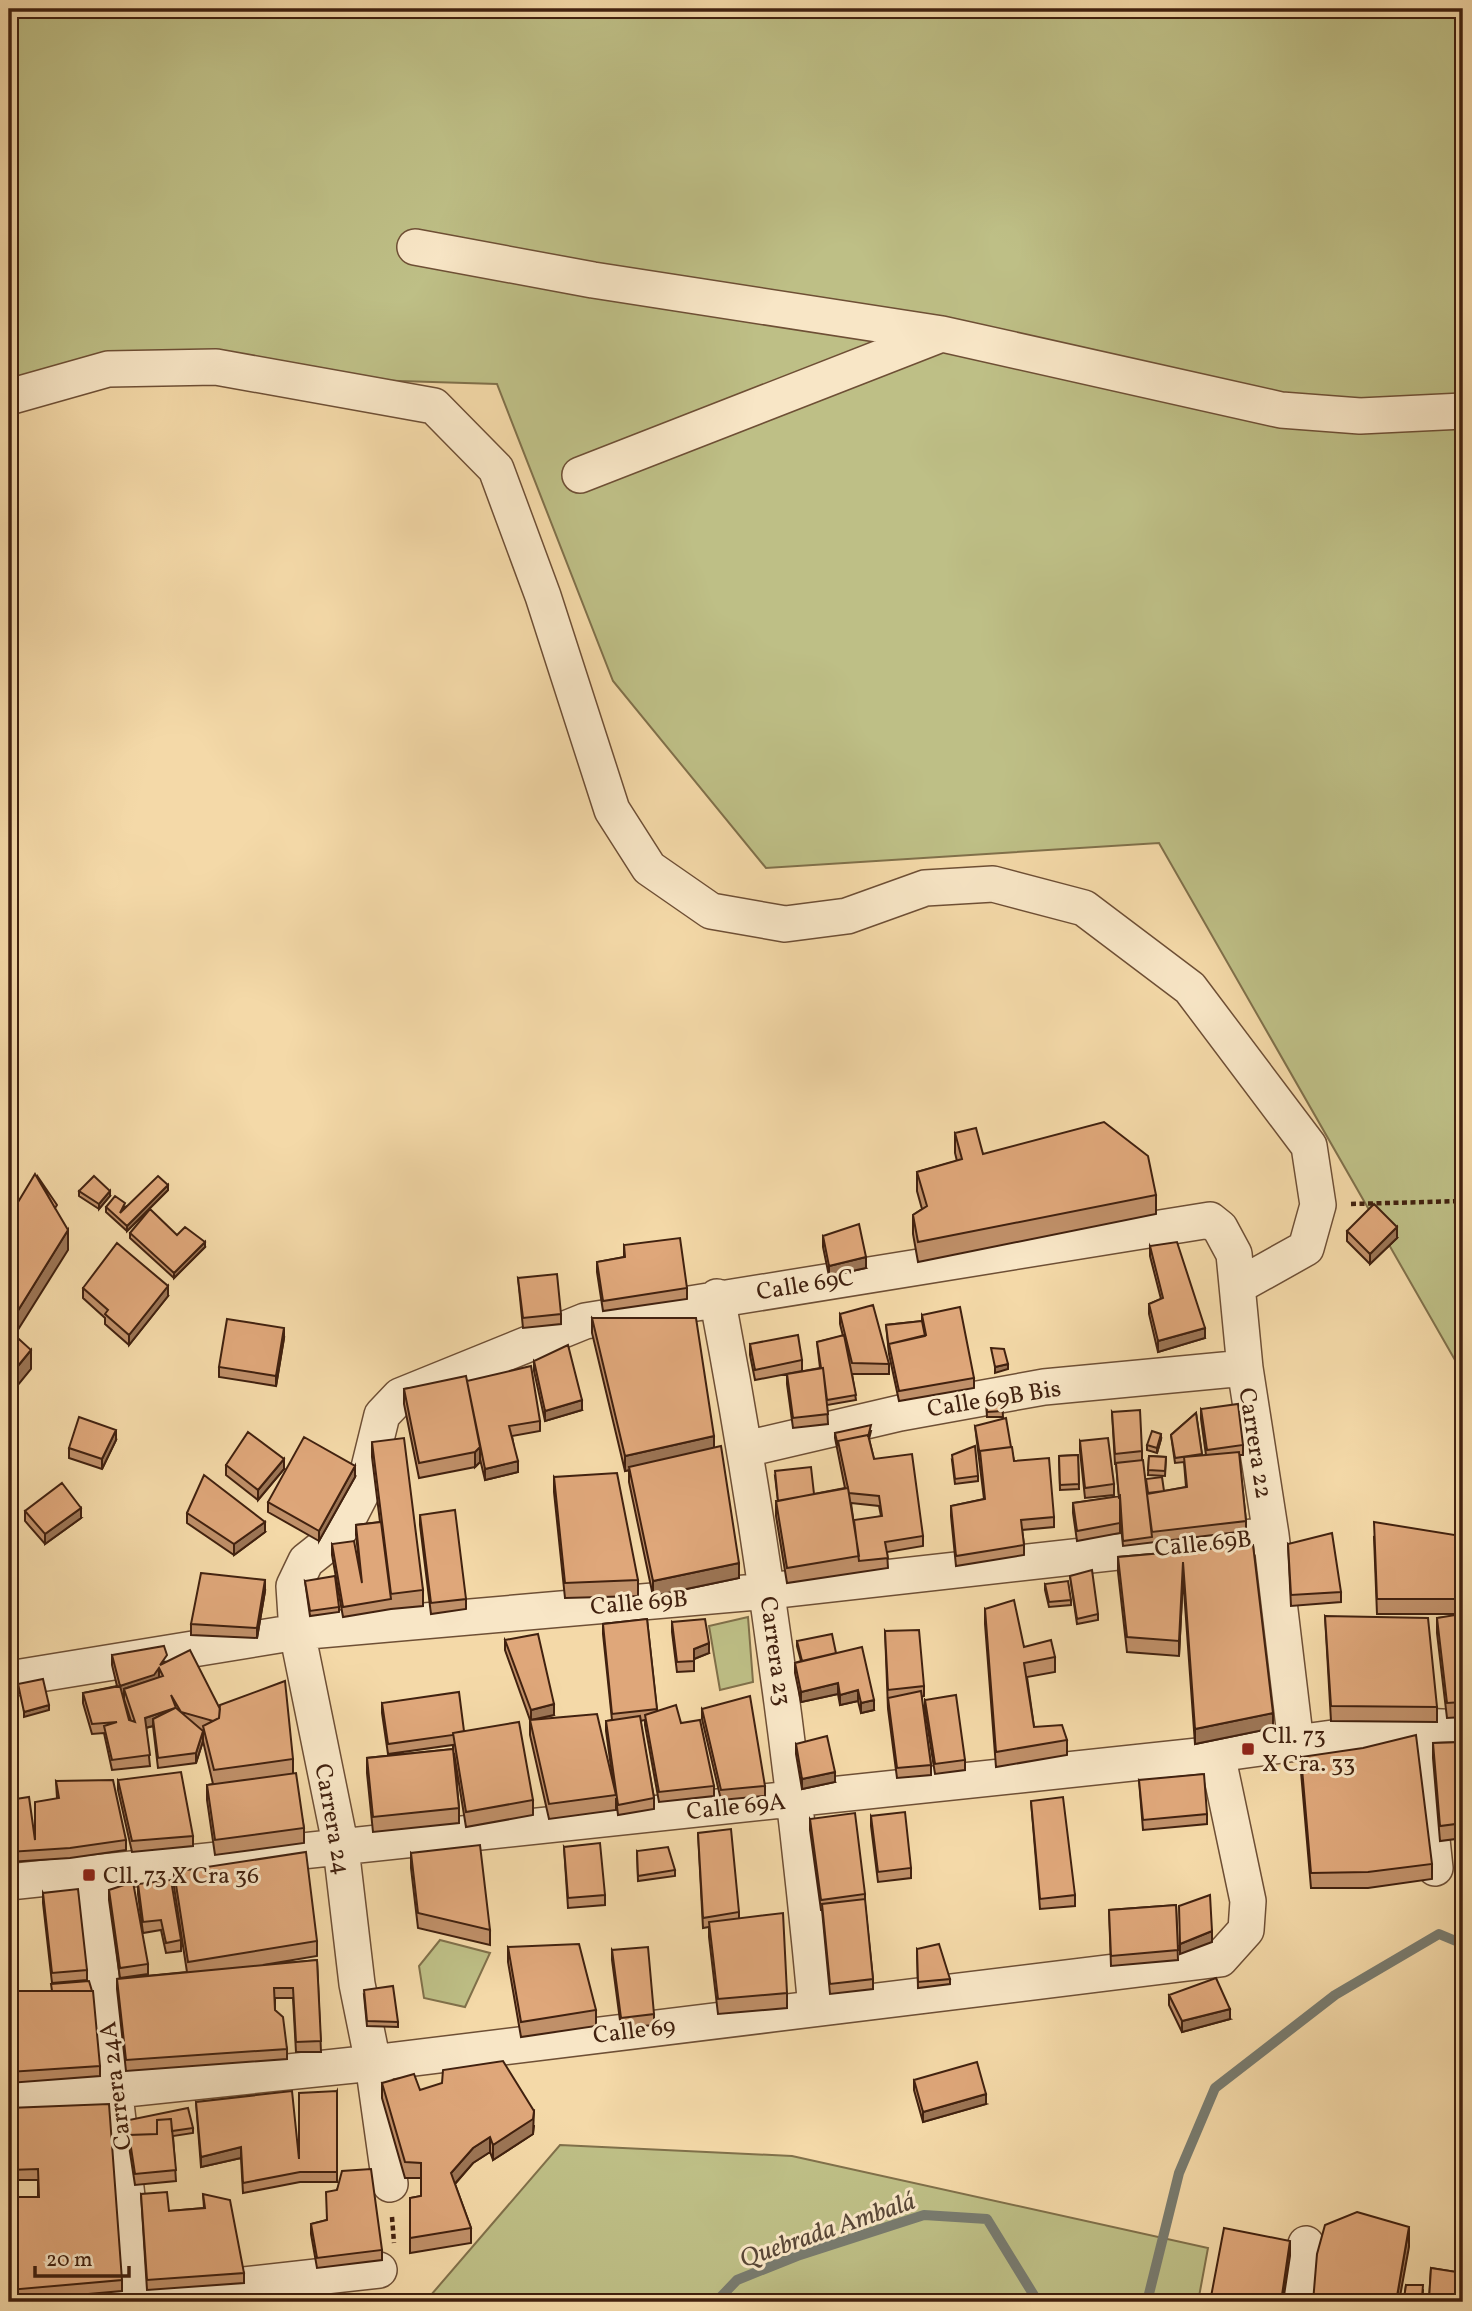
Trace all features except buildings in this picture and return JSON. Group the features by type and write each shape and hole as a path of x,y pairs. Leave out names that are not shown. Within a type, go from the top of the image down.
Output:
{"street":[{"path":"415,247 593,280 942,334 1281,410 1360,416 1463,411"},
{"path":"580,475 942,334"},
{"path":"9,397 108,369 216,367 434,406 496,469 542,596 612,810 649,868 711,911 785,924 847,916 925,888 993,884 1084,908 1189,988 1310,1146 1318,1205 1306,1248 1238,1286"},
{"name":"Calle 69C","path":"400,1396 585,1321 717,1297 1210,1220 1220,1228"},
{"name":"Carrera 22","path":"1220,1228 1234,1254 1245,1368 1271,1535 1296,1744"},
{"name":"Carrera 23","path":"717,1297 746,1449 768,1591 796,1800 816,2008"},
{"name":"Calle 69B Bis","path":"746,1449 900,1413 1044,1387 1245,1368"},
{"name":"Carrera 24","path":"390,2184 373,2063 357,1984 341,1848 297,1632 294,1586 306,1561 330,1542 348,1520 364,1488 382,1415 400,1396"},
{"name":"Calle 69B","path":"9,1679 297,1632 768,1591 1271,1535"},
{"path":"1420,1726 1435,1868"},
{"name":"Calle 69A","path":"9,1882 1217,1754 1420,1726 1463,1728"},
{"name":"Calle 69","path":"9,2097 116,2090 373,2063 1220,1959 1246,1930 1248,1901 1217,1754"},
{"name":"Carrera 24A","path":"89,1875 139,2298"},
{"path":"1300,2302 1306,2245"},
{"path":"91,2302 379,2270"}],"path":[{"path":"1318,1205 1463,1201"},
{"path":"379,2270 395,2251 390,2184"}],"green space":[{"path":"9,9 1463,9 1463,1374 1159,843 766,868 613,681 497,384 109,372 9,406"},
{"path":"748,1617 753,1682 720,1690 709,1626"},
{"path":"440,1940 490,1953 465,2007 424,1998 419,1966"},
{"path":"560,2145 792,2156 1208,2248 1198,2302 430,2302 431,2295"}],"waterway":[{"name":"Quebrada Ambalá","path":"1147,2302 1179,2173 1215,2088 1335,1995 1439,1934 1463,1944"},
{"name":"Quebrada Ambalá","path":"716,2302 737,2280 797,2256 924,2215 987,2219 1038,2302"}],"place":[{"name":"Cll. 73 X Cra. 33","path":"1248,1749"},
{"name":"Cll. 73 X Cra 36","path":"89,1875"}]}
